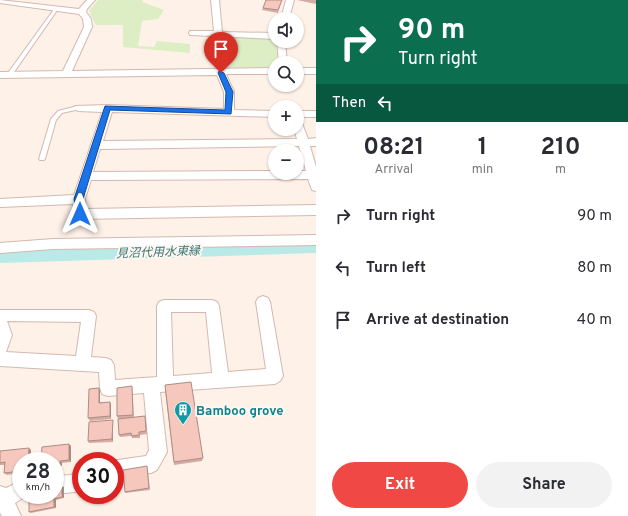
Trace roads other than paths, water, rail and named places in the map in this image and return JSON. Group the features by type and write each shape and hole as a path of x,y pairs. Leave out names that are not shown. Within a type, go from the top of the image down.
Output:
{"street":[{"path":"82,12 83,8 91,0"},
{"path":"215,0 218,34"},
{"path":"287,12 290,0"},
{"path":"0,1 82,12 87,19 88,27 66,75"},
{"path":"193,33 268,36"},
{"path":"0,75 268,71"},
{"path":"304,71 316,71"},
{"path":"221,73 229,92 229,112"},
{"path":"78,108 268,114"},
{"path":"108,108 78,199 80,214 316,210"},
{"path":"304,114 316,114"},
{"path":"302,136 314,175 316,187"},
{"path":"96,145 316,142"},
{"path":"86,176 314,175"},
{"path":"0,203 78,199"},
{"path":"0,248 53,244 316,240"},
{"path":"0,358 106,365 108,388 275,376 263,302"},
{"path":"124,467 151,464 158,452 158,385 164,306 212,306 221,380"},
{"path":"0,319 4,315 89,316 83,364"},
{"path":"0,325 5,335 0,348"},
{"path":"12,493 1,497 12,516"}],"lane":[{"path":"10,74 56,9"},
{"path":"42,159 53,120 60,112 78,108"}],"waterway":[{"name":"見沼代用水東縁","path":"0,257 316,247"}],"place":[{"name":"Bamboo grove","path":"183,425"}]}
